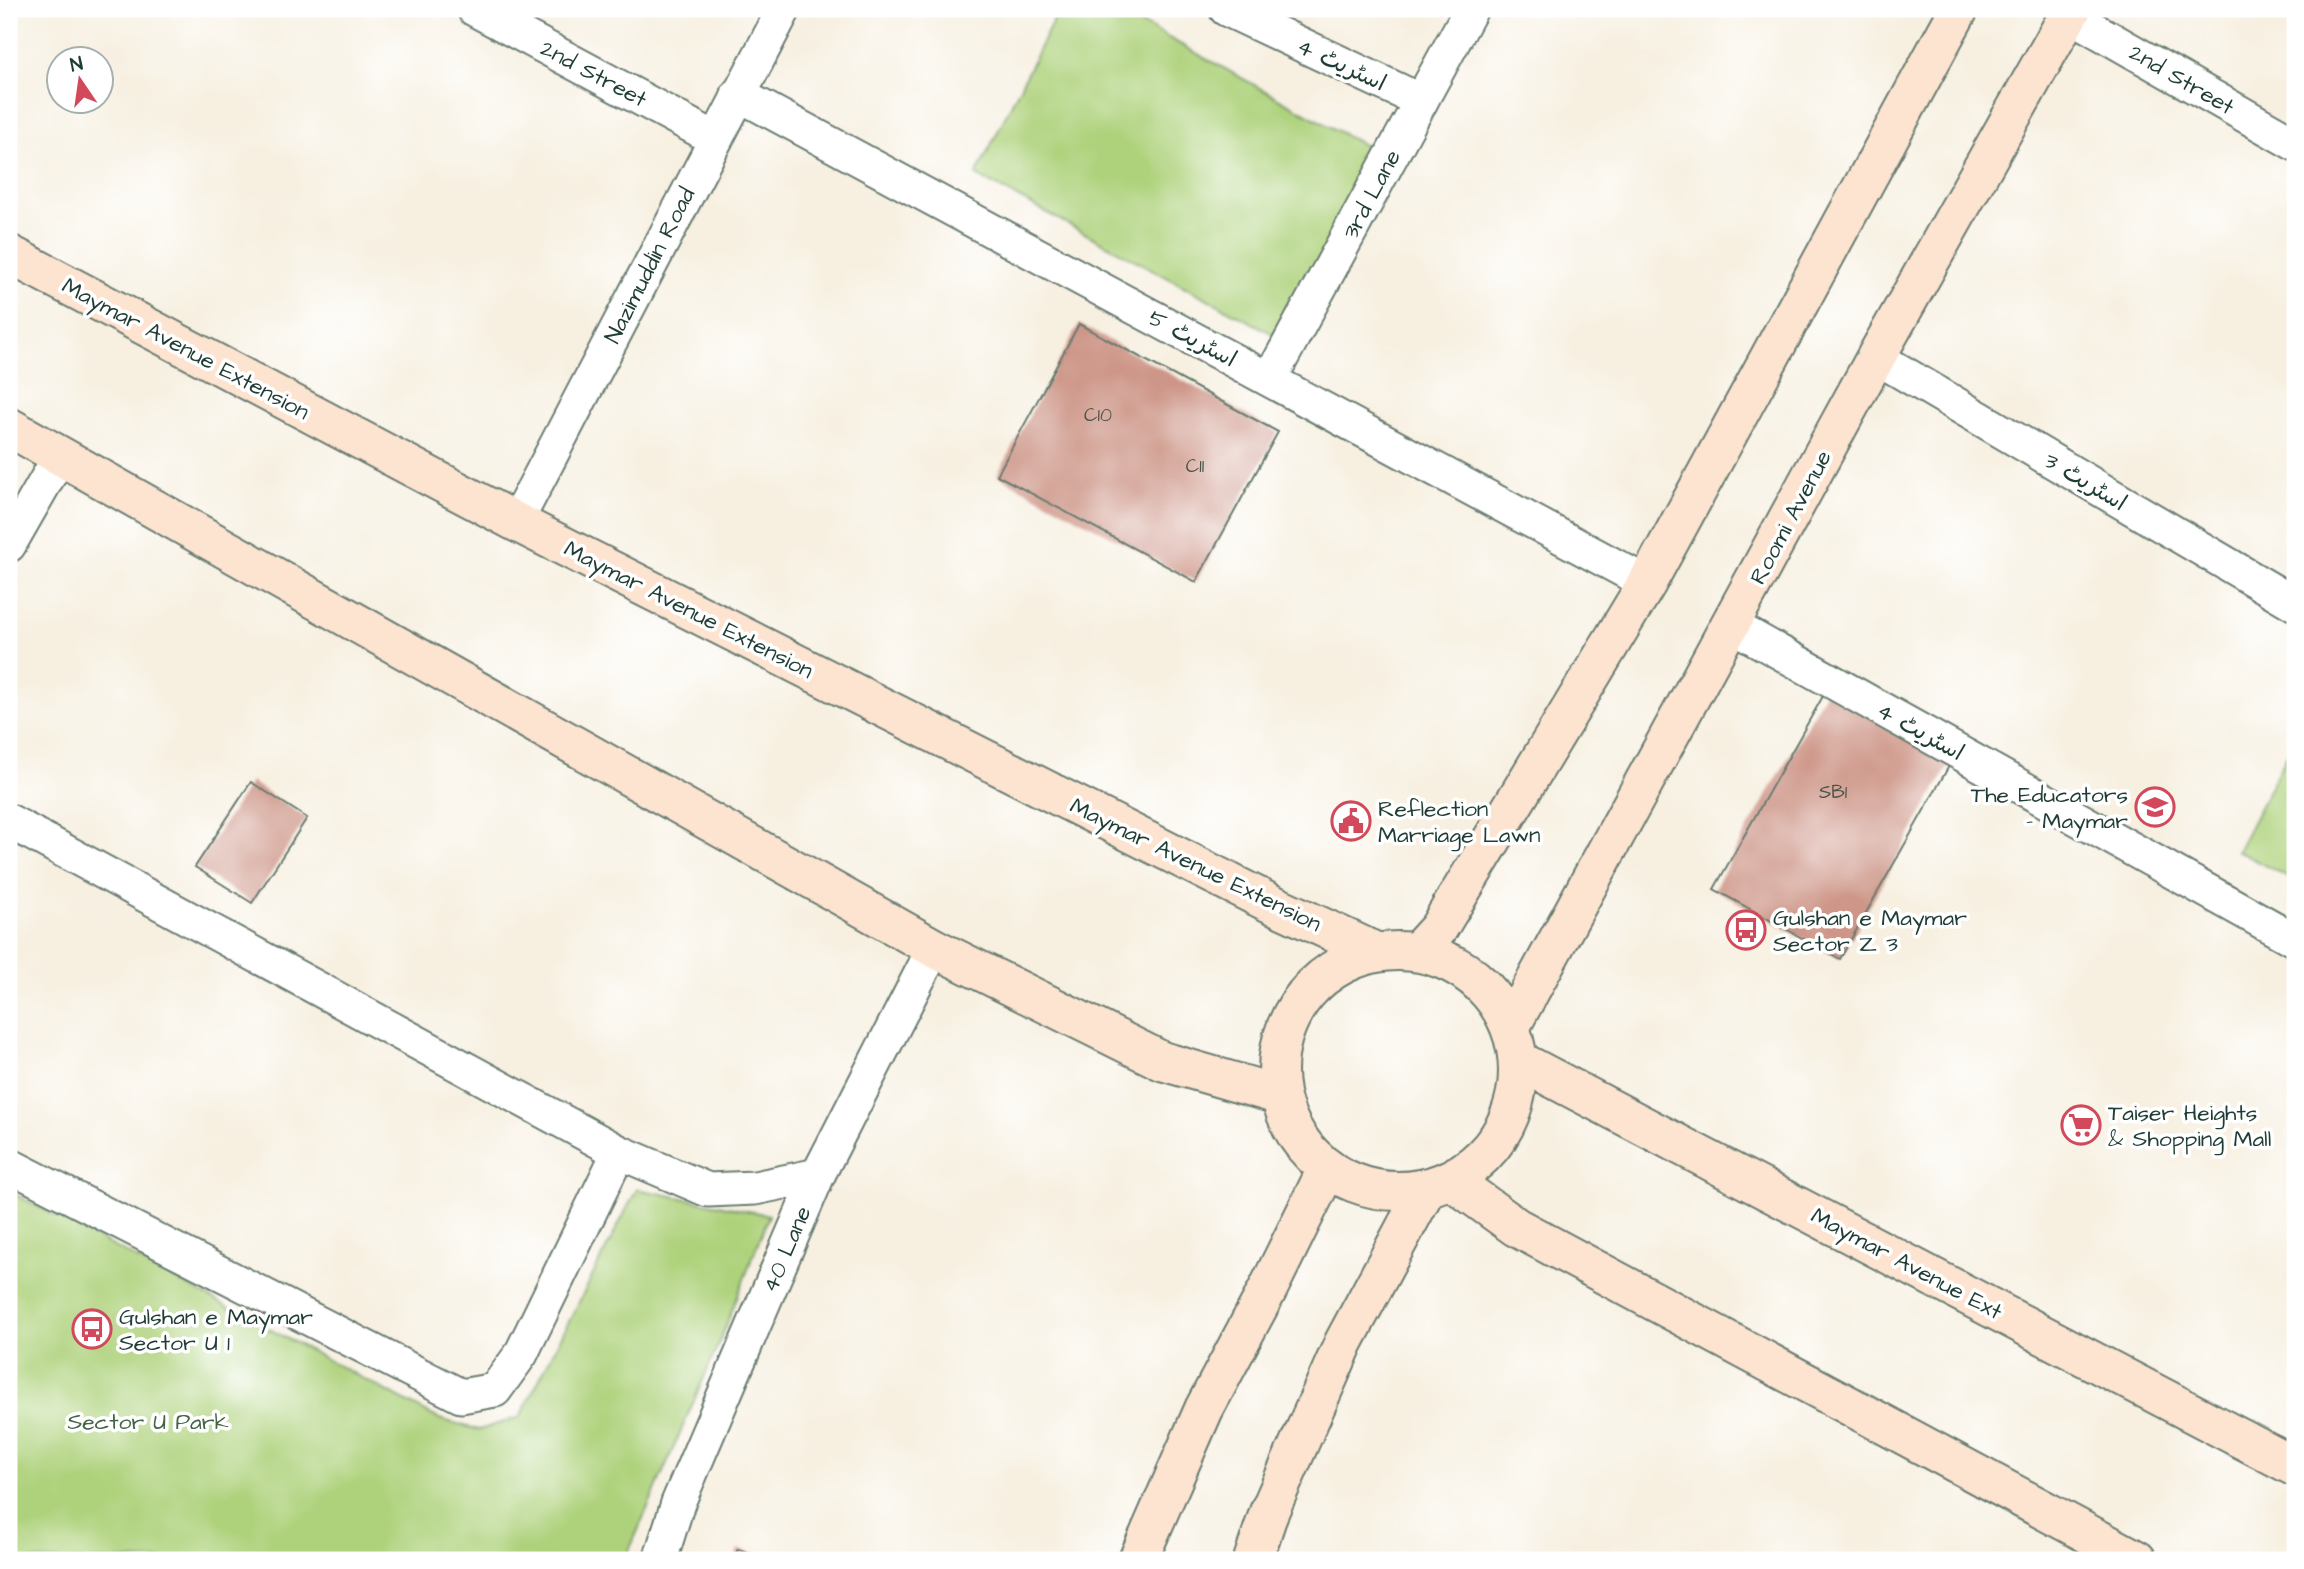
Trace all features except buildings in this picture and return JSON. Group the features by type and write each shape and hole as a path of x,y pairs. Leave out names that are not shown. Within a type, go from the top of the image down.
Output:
{"main road":[{"path":"1417,952 1437,929 1647,583 1959,9"},
{"name":"Roomi Avenue","path":"1515,1043 1731,625 1876,357 2070,12"},
{"name":"Maymar Avenue Extension","path":"9,254 516,522 1258,897 1376,952"},
{"path":"9,427 934,948 1162,1062 1279,1095"},
{"path":"1253,1560 1269,1512 1344,1342 1438,1184 1489,1150 1513,1108 1515,1043 1489,991 1456,965 1417,952 1376,952 1332,970 1297,1003 1279,1047 1279,1095 1296,1137 1327,1169 1375,1190 1438,1184 2137,1560"},
{"name":"Maymar Avenue Ext","path":"1515,1043 2295,1467"},
{"path":"1138,1560 1204,1409 1268,1289 1327,1169"}],"street":[{"name":"2nd Street","path":"474,9 714,138"},
{"name":"Nazimuddin Road","path":"516,522 714,138 784,9"},
{"name":"اسٹریٹ 4","path":"1226,9 1421,101"},
{"name":"3rd Lane","path":"1270,379 1471,9"},
{"name":"2nd Street","path":"2070,12 2295,144"},
{"name":"اسٹریٹ 5","path":"738,94 1647,583"},
{"name":"اسٹریٹ 3","path":"1876,357 2295,604"},
{"path":"9,545 60,456"},
{"name":"اسٹریٹ 4","path":"1731,625 2295,940"},
{"path":"9,821 620,1152 708,1190 755,1188 817,1174"},
{"name":"40 Lane","path":"660,1560 678,1503 817,1174 934,948"},
{"path":"9,1165 461,1396 495,1390 521,1354 620,1152"}],"green space":[{"path":"1059,9 1116,9 1378,153 1284,340 976,175"},
{"path":"2295,740 2295,881 2237,851"},
{"name":"Sector U Park","path":"637,1189 769,1215 722,1336 625,1560 9,1560 9,1191 439,1419 479,1430 520,1417"}],"place":[{"name":"The Educators - Maymar","path":"2155,807"},
{"name":"Reflection Marriage Lawn","path":"1351,821"},
{"name":"Gulshan e Maymar Sector Z 3","path":"1746,930"},
{"name":"Taiser Heights & Shopping Mall","path":"2081,1125"},
{"name":"Gulshan e Maymar Sector U 1","path":"92,1329"}]}
